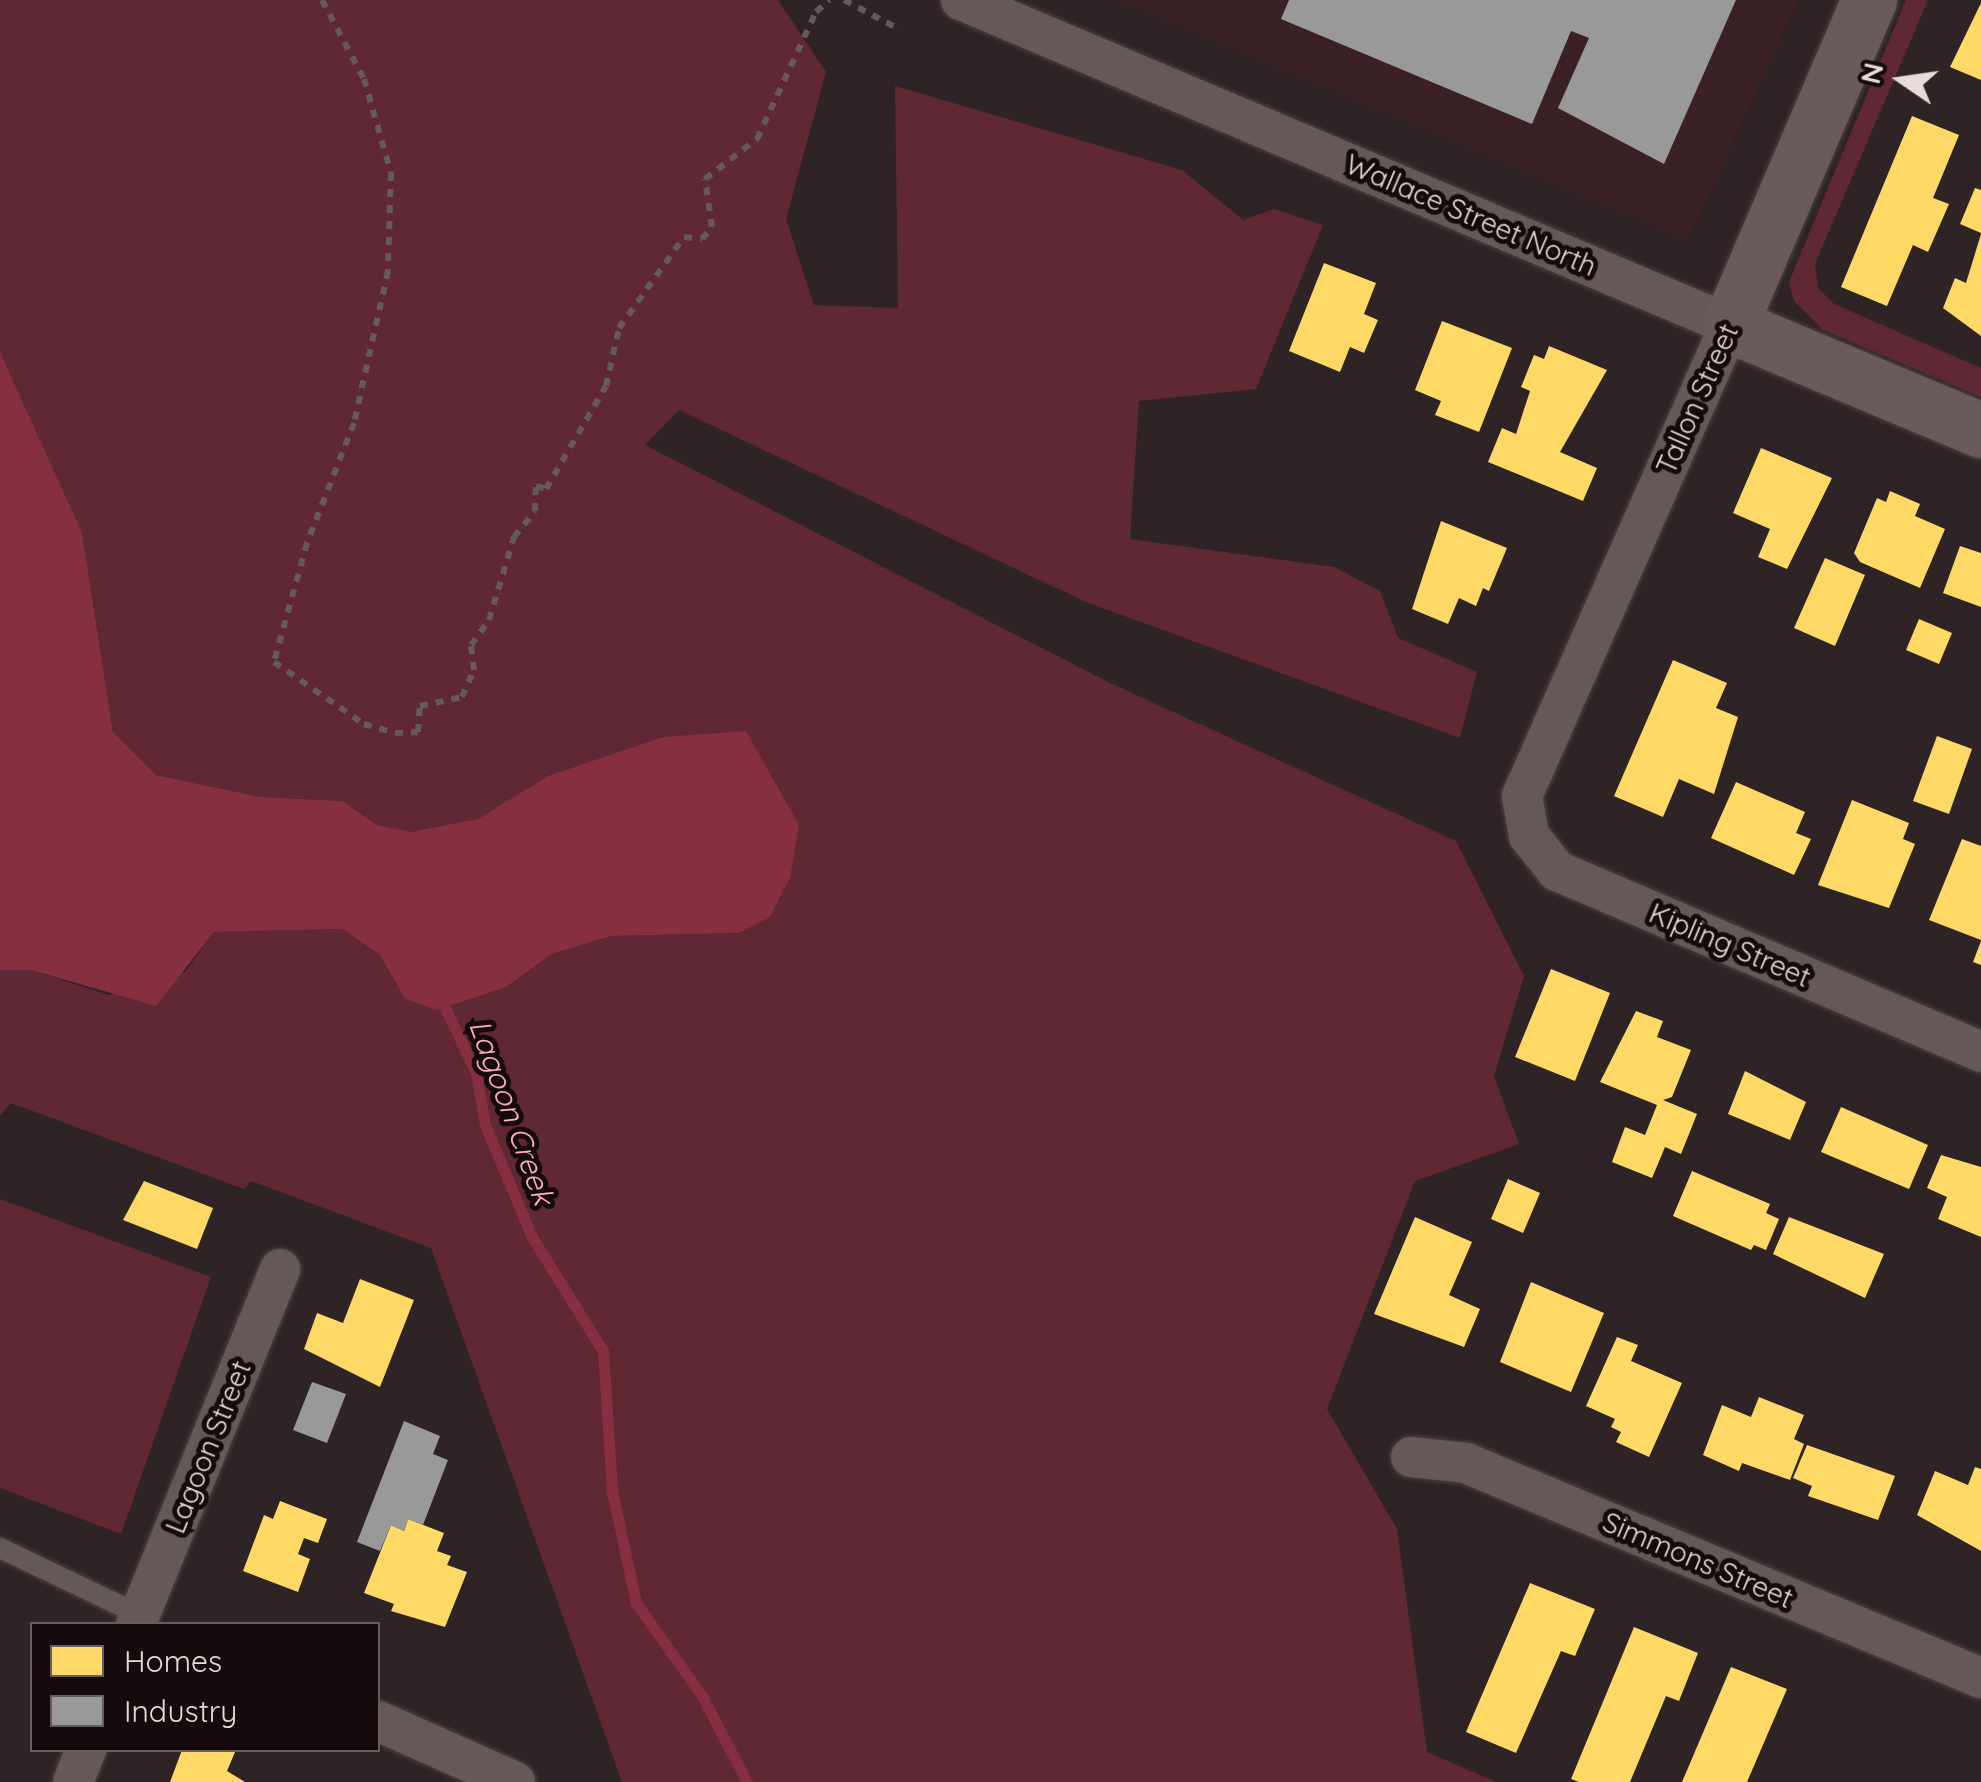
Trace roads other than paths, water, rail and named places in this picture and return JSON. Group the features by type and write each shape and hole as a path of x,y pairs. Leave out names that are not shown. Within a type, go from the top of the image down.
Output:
{"street":[{"name":"Wallace Street North","path":"961,0 1981,430"},
{"name":"Tallon Street","path":"1522,796 1868,0"},
{"name":"Kipling Street","path":"1522,796 1529,836 1557,871 1981,1052"},
{"name":"Lagoon Street","path":"146,1621 280,1269"},
{"name":"Simmons Street","path":"1411,1456 1466,1463 1981,1678"},
{"path":"380,1721 515,1782"},
{"path":"73,1782 85,1752"}],"lane":[{"path":"0,1548 146,1621"}],"waterway":[{"name":"Lagoon Creek","path":"439,995 476,1073 485,1125 532,1237 603,1351 612,1491 636,1603 702,1696 747,1782"}]}
